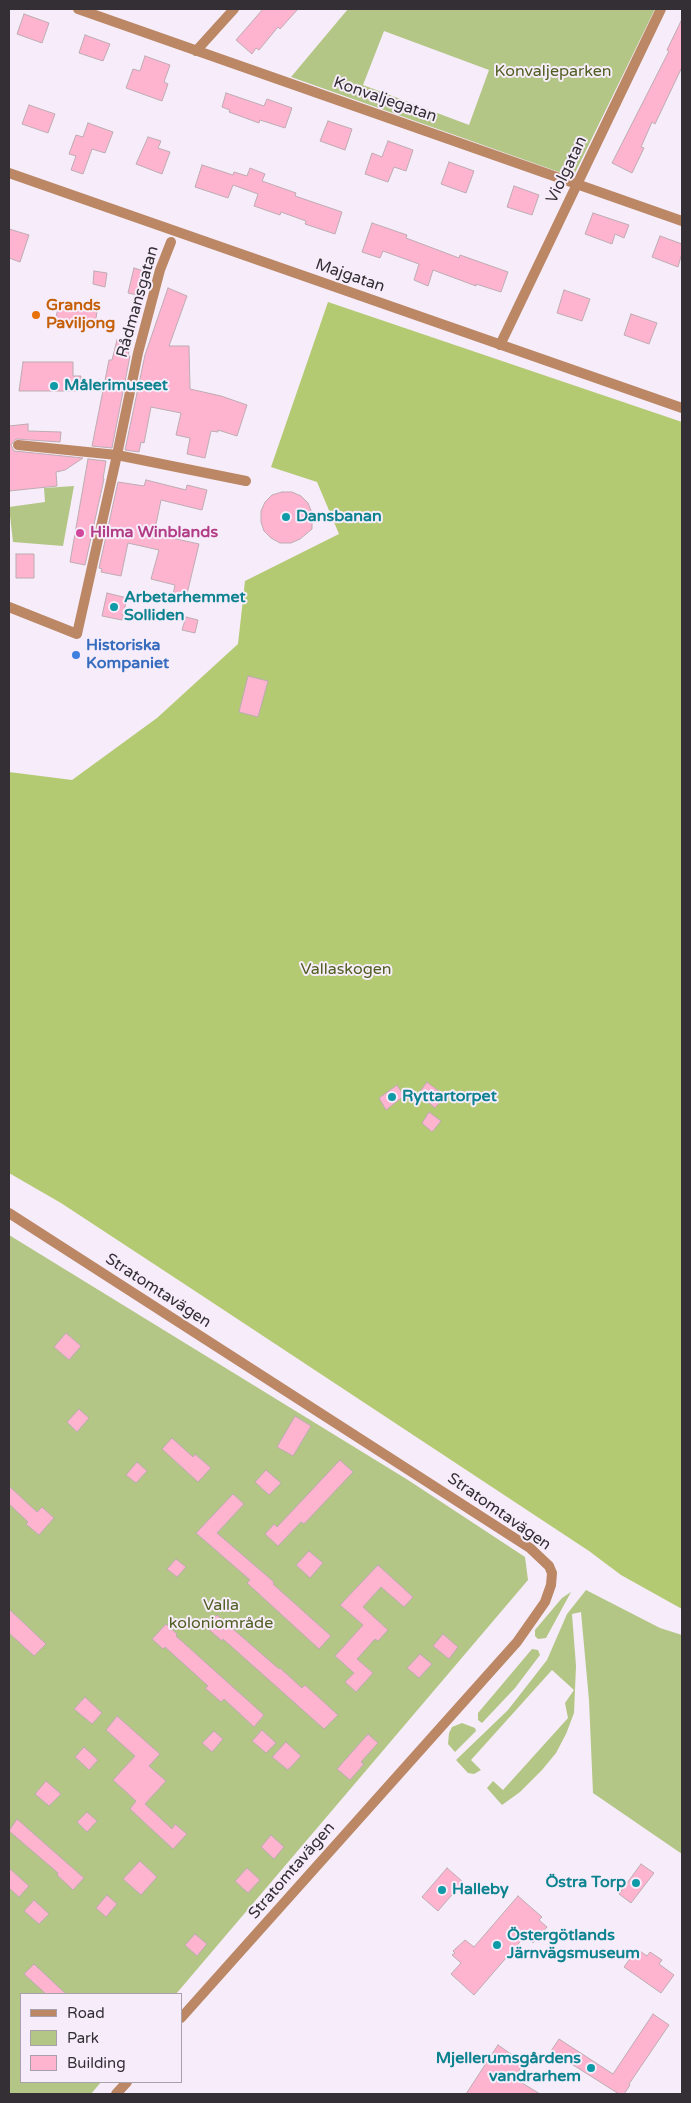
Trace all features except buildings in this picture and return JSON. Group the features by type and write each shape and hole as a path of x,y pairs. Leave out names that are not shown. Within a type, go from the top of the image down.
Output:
{"street":[{"name":"Konvaljegatan","path":"78,9 682,221"},
{"path":"196,51 234,9"},
{"name":"Violgatan","path":"500,345 661,9"},
{"name":"Majgatan","path":"9,173 682,408"},
{"name":"Rådmansgatan","path":"9,606 77,634 138,353 160,270 171,242"},
{"path":"18,445 117,456 246,480"},
{"name":"Stratomtavägen","path":"9,1213 530,1548 549,1566 552,1573 551,1585 545,1602 517,1642 182,2017"},
{"path":"116,2094 126,2083"}],"green space":[{"name":"Konvaljeparken","path":"348,9 655,9 573,177 291,77","holes":["384,31 489,70 469,125 363,85"]},
{"name":"Vallaskogen","path":"328,302 682,422 682,1609 621,1575 589,1551 195,1291 61,1203 9,1173 9,772 72,780 157,718 238,644 245,581 339,534 317,482 271,467"},
{"path":"74,486 63,546 13,542 9,507 45,502 44,488"},
{"name":"Valla koloniområde","path":"9,1235 408,1480 525,1557 528,1580 177,1993 20,1993 20,2083 100,2083 91,2094 9,2094"},
{"path":"586,1590 660,1628 682,1635 682,1854 593,1793 589,1700 581,1612 572,1614 576,1666 574,1713 556,1753 542,1770 520,1792 502,1805 487,1788 493,1781 503,1790 568,1718 565,1703 574,1690 552,1670 471,1760 481,1770 474,1774 468,1773 456,1760 508,1710 547,1660 567,1614"},
{"path":"571,1592 546,1638 538,1639 535,1636 535,1630 562,1598"},
{"path":"532,1649 538,1650 540,1655 515,1688 482,1723 478,1720 478,1713"},
{"path":"462,1723 475,1728 476,1731 455,1752 448,1744 449,1733 452,1727"}],"place":[{"name":"Grands Paviljong","path":"36,315"},
{"name":"Målerimuseet","path":"54,386"},
{"name":"Dansbanan","path":"286,517"},
{"name":"Hilma Winblands","path":"80,533"},
{"name":"Arbetarhemmet Solliden","path":"114,607"},
{"name":"Historiska Kompaniet","path":"76,655"},
{"name":"Ryttartorpet","path":"392,1097"},
{"name":"Östra Torp","path":"636,1883"},
{"name":"Halleby","path":"442,1890"},
{"name":"Östergötlands Järnvägsmuseum","path":"497,1945"},
{"name":"Mjellerumsgårdens vandrarhem","path":"591,2068"}]}
